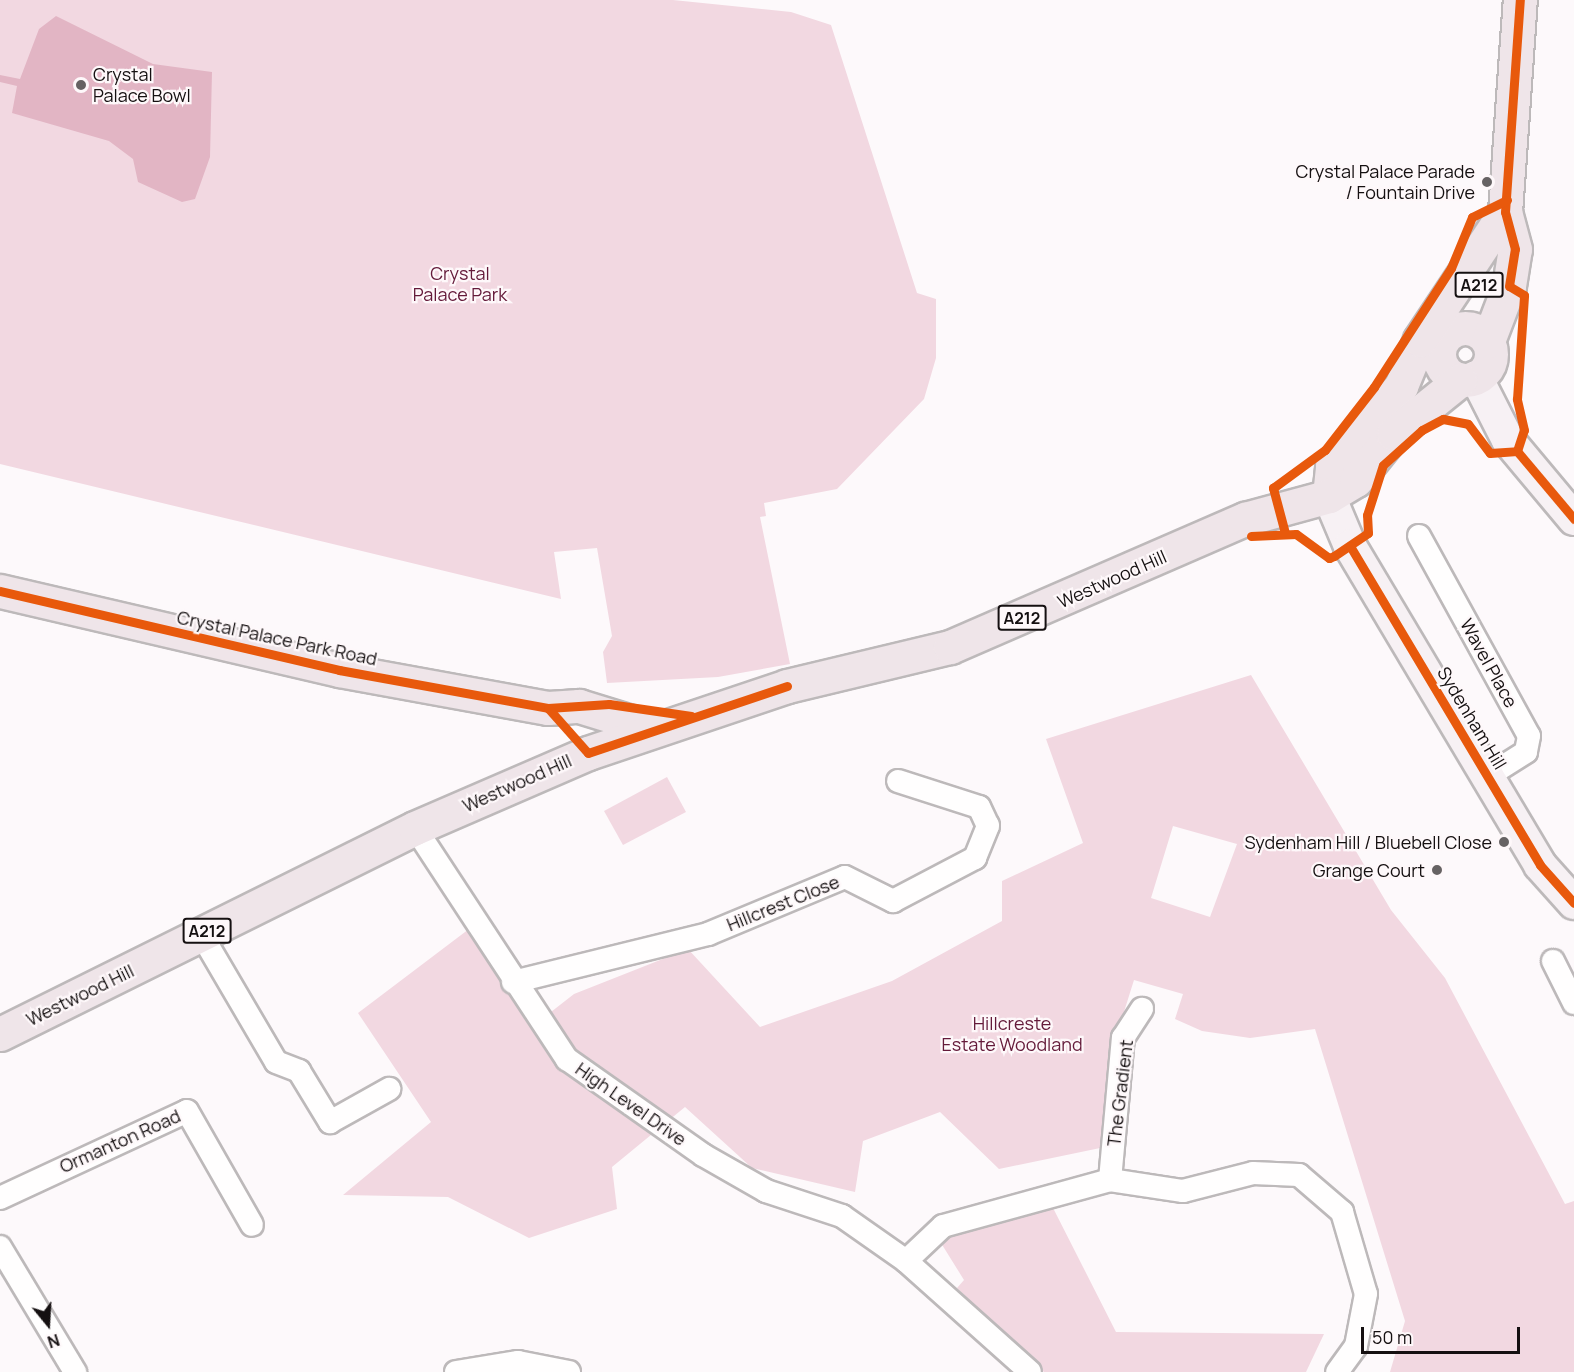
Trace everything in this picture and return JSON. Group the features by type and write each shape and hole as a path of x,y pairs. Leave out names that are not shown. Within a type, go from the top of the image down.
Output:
{"main road":[{"name":"A212","path":"1329,496 1332,466 1401,386 1443,326 1497,224 1520,0"},
{"name":"A212","path":"1401,386 1489,363 1488,341 1506,297 1515,249 1497,224"},
{"name":"A212","path":"1443,326 1442,340 1458,371"},
{"path":"1443,326 1477,330 1488,341"},
{"name":"Westwood Hill","path":"0,1034 415,828 588,753 651,728 787,686 951,647 1245,519 1329,496 1356,480 1393,434 1458,371"},
{"name":"Crystal Palace Park Road","path":"0,591 339,670 564,707 651,728"},
{"path":"588,753 564,707 609,704 691,716"}],"street":[{"path":"1458,371 1508,440 1574,519"},
{"name":"Sydenham Hill","path":"1329,496 1350,546 1540,865 1574,903"},
{"name":"Wavel Place","path":"1419,536 1529,736 1526,752 1488,776"},
{"name":"Hillcrest Close","path":"513,982 708,934 845,877 893,901 975,858 988,826 979,807 898,781"},
{"name":"High Level Drive","path":"415,828 513,982 567,1059 703,1155 766,1191 842,1216 906,1261 1030,1372"},
{"path":"201,934 276,1062 299,1071 330,1122 389,1089"},
{"path":"1552,961 1574,1003"},
{"name":"The Gradient","path":"1110,1180 1123,1038 1142,1009"},
{"name":"Ormanton Road","path":"0,1198 187,1111 252,1225"},
{"path":"906,1261 943,1226 1110,1180 1183,1191 1253,1173 1299,1175 1342,1212 1366,1294 1356,1346 1337,1372"},
{"path":"0,1247 75,1372"},
{"path":"456,1372 518,1362 569,1372"}],"green space":[{"name":"Crystal Palace Park","path":"0,0 673,0 791,12 831,25 917,293 936,299 936,358 924,399 837,489 764,503 766,516 760,517 790,664 718,677 607,683 603,652 612,636 597,548 554,552 561,599 0,464"},
{"name":"Hillcreste Estate Woodland","path":"1251,675 1391,910 1445,978 1565,1204 1574,1201 1574,1372 1390,1372 1405,1321 1315,1029 1250,1038 1202,1031 1175,1019 1183,994 1134,980 1117,1034 1105,1147 999,1169 940,1112 863,1141 855,1192 752,1168 685,1107 612,1167 617,1209 529,1238 448,1197 343,1195 431,1122 358,1013 469,929 533,1026 574,994 688,949 760,1027 892,981 1002,921 1002,881 1083,843 1046,739","holes":["1173,826 1237,844 1210,917 1151,898"]},
{"path":"667,777 686,812 623,845 604,811"},
{"path":"1050,1202 1116,1332 1324,1334 1306,1372 1044,1372 957,1288 964,1280 931,1227"}],"shaded area":[{"path":"56,16 153,64 212,72 210,157 195,199 182,202 138,182 133,159 109,141 12,113 17,86 0,82 0,75 20,79 39,29"}],"cycle path":[{"path":"1517,451 1524,430 1517,399 1524,295 1509,286 1515,249 1505,212 1520,0"},
{"path":"1285,533 1273,488 1325,450 1374,387 1451,268 1472,217 1507,200"},
{"path":"1251,536 1296,534 1329,558 1334,556 1368,533 1367,515 1383,465 1422,430 1443,419 1468,424 1490,453 1517,451"},
{"path":"1517,451 1574,519"},
{"path":"1350,546 1540,865 1574,903"},
{"path":"0,591 339,670 548,708 609,704 691,716"},
{"path":"548,708 588,753 787,686"}],"place":[{"name":"Crystal Palace Bowl","path":"81,85"},
{"name":"Crystal Palace Parade / Fountain Drive","path":"1487,182"},
{"name":"Sydenham Hill / Bluebell Close","path":"1504,842"},
{"name":"Grange Court","path":"1437,870"}]}
